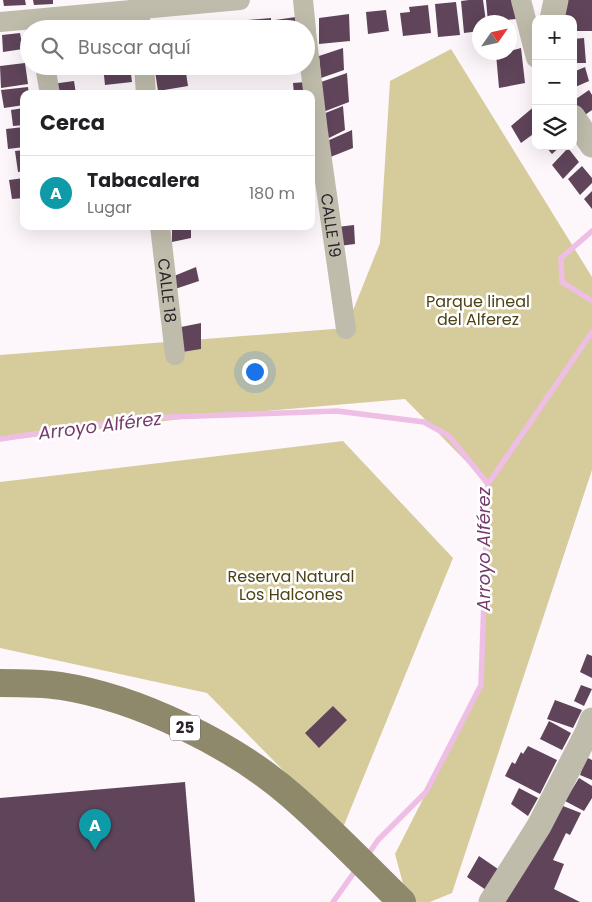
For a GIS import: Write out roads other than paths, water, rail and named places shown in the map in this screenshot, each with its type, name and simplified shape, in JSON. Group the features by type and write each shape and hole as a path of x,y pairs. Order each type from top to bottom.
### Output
{"main road":[{"name":"25","path":"0,683 60,686 91,692 153,713 222,746 292,795 402,902"}],"street":[{"path":"57,20 139,4 240,0"},
{"name":"CALLE 19","path":"302,0 305,20"},
{"path":"522,0 532,41"},
{"path":"553,15 556,0"},
{"path":"139,4 140,20"},
{"path":"0,22 20,23"},
{"path":"47,75 49,90"},
{"path":"145,75 146,90"},
{"name":"CALLE 19","path":"310,75 311,90"},
{"path":"577,123 592,145"},
{"name":"CALLE 19","path":"315,133 346,328"},
{"name":"CALLE 18","path":"160,230 175,354"},
{"path":"491,902 539,826 592,720"}],"waterway":[{"path":"592,231 561,258 562,282 592,301"},
{"path":"488,484 592,332"},
{"name":"Arroyo Alférez","path":"0,439 141,418 337,411 424,422 449,436 488,484 481,685 426,792 378,840 367,856"},
{"name":"Arroyo Alférez","path":"333,902 358,867"}],"place":[{"name":"Tabacalera","path":"95,850"}],"park label":[{"name":"Parque lineal del Alferez","path":"478,310"},
{"name":"Reserva Natural Los Halcones","path":"291,585"}]}
